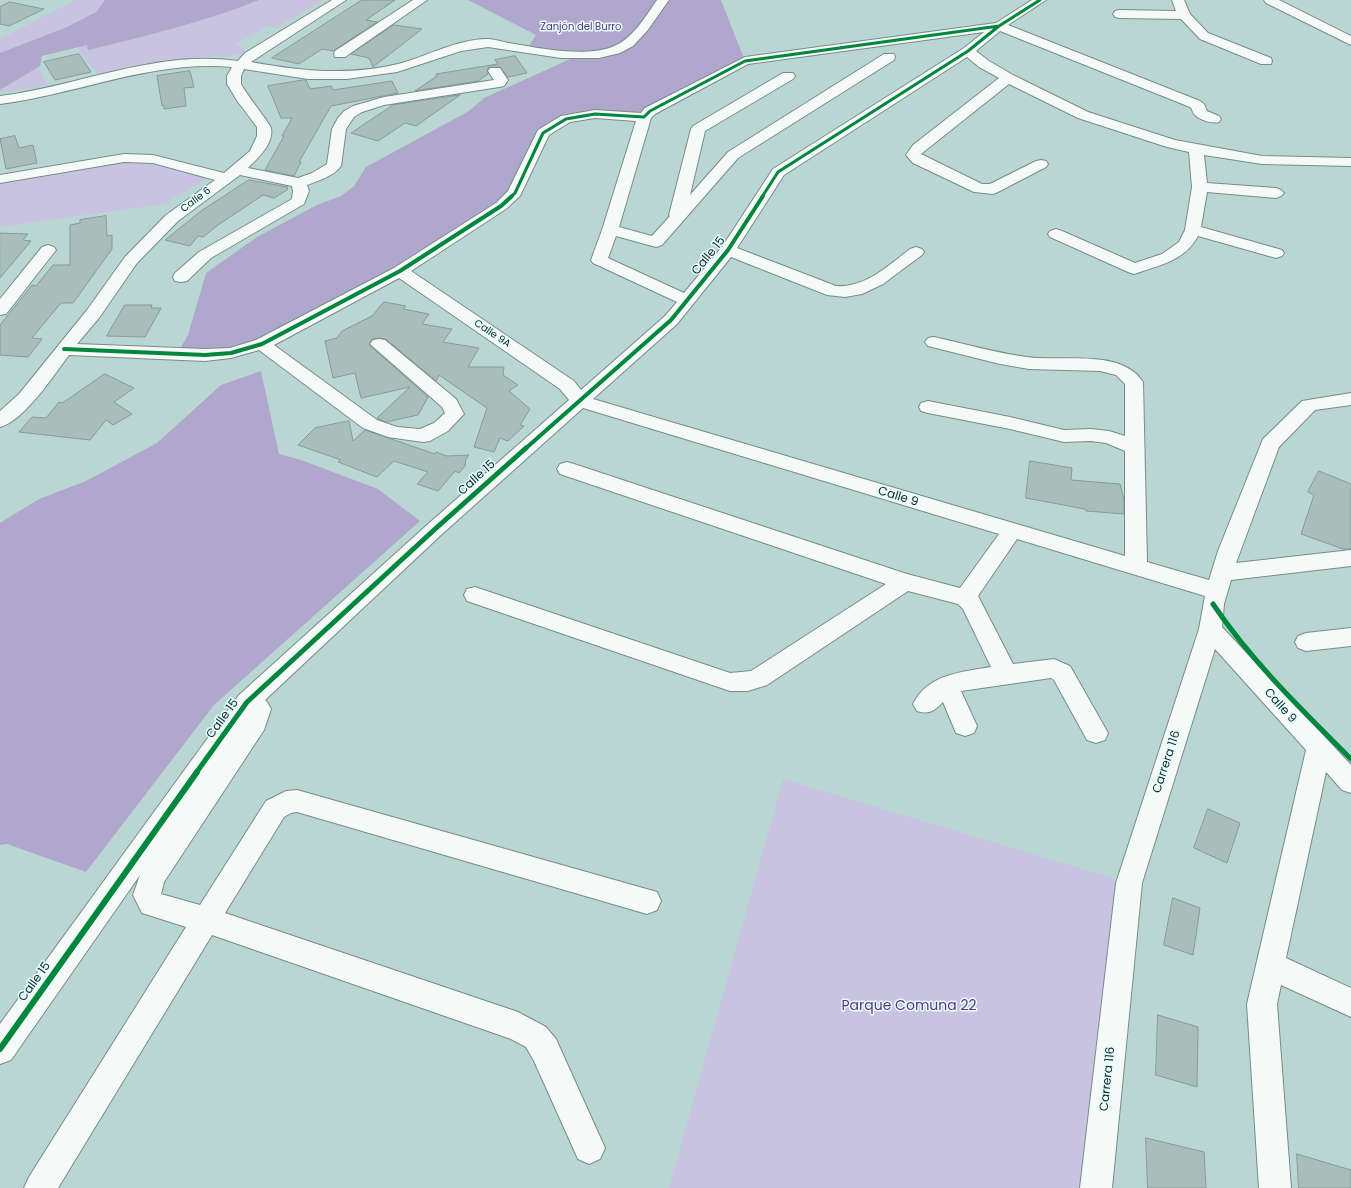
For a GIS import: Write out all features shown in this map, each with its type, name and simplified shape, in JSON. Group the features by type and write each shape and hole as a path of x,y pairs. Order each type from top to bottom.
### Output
{"street":[{"path":"241,64 250,56 340,0"},
{"path":"340,54 421,0"},
{"path":"0,100 64,89 150,67 194,62 241,64 294,73 344,75 402,66 453,50 488,43 563,55 594,54 616,49 628,43 650,19 663,0"},
{"name":"Calle 15","path":"0,1049 247,702 434,530 671,320 728,250 778,172 968,51 999,26 1040,0"},
{"path":"1178,0 1184,16 1204,36 1266,60"},
{"path":"1270,0 1351,40"},
{"path":"1119,14 1184,16"},
{"path":"1325,28 1344,23"},
{"path":"687,300 599,260 610,230 644,117 650,111 745,61 999,26 1195,104 1199,107 1202,115 1214,119"},
{"path":"968,51 984,64 1008,78 1083,115 1172,144 1262,160 1351,162"},
{"path":"610,230 656,242 677,216 732,155 889,57"},
{"name":"Calle 6","path":"0,421 26,398 93,314 131,260 172,218 231,174 256,153 264,136 264,127 245,102 234,84 234,76 241,64"},
{"path":"943,66 984,64"},
{"path":"0,179 124,158 159,160 231,174 298,183 317,176 334,166 336,135 342,121 354,110 384,101 499,83 501,80 495,71"},
{"path":"677,216 698,129 788,76"},
{"path":"1008,78 918,148 913,155 918,160 979,189 986,190 993,189 1041,164"},
{"path":"64,349 204,356 231,353 262,344 400,271 501,206 516,193 543,133 566,119 595,114 644,117"},
{"path":"1056,234 1134,269 1168,257 1185,244 1193,230 1200,187 1196,149"},
{"path":"181,277 205,256 299,202 301,191 298,183"},
{"path":"1200,187 1276,193"},
{"path":"1193,230 1276,253"},
{"path":"0,310 48,250"},
{"path":"728,250 833,291 842,293 852,292 885,276 916,252"},
{"name":"Calle 9A","path":"400,271 568,384 579,401"},
{"path":"934,342 1000,358 1029,363 1100,365 1122,371 1134,382 1136,567"},
{"path":"262,344 370,424 395,433 423,436 441,427 455,414 449,403 379,344"},
{"name":"Carrera 116","path":"1096,1188 1129,883 1210,630 1213,604 1229,551 1270,444 1308,404 1351,400"},
{"name":"Calle 9","path":"579,401 1136,567 1220,582"},
{"path":"928,407 1010,423 1064,436 1091,435 1109,437 1134,447"},
{"path":"567,469 905,582 966,598 972,604 1006,674"},
{"path":"966,598 1012,531"},
{"path":"1220,582 1351,558"},
{"path":"475,595 730,682 739,683 753,681 759,678 905,582"},
{"name":"Calle 9","path":"1210,630 1351,782"},
{"path":"1306,642 1351,637"},
{"path":"925,704 947,685 955,682 1050,668 1059,670 1062,673 1096,733"},
{"path":"947,685 965,726"},
{"path":"247,702 259,709 255,723 152,877 148,894 152,904 206,920 518,1027 536,1037 545,1050 589,1148"},
{"path":"1275,1188 1262,1004 1319,748"},
{"path":"40,1188 275,810 286,802 297,801 647,900"},
{"path":"1270,965 1351,1003"}],"green space":[{"path":"76,0 105,0 96,12 67,27 0,53 0,39"},
{"path":"105,0 259,0 196,22 153,34 88,50 87,45 42,56 40,66 0,90 0,53 67,27 96,12"},
{"path":"259,0 322,0 277,28 268,26 236,44 246,50 238,55 199,57 133,65 99,76 77,47 87,45 88,50 153,34 196,22"},
{"name":"Zanjón del Burro","path":"468,0 721,0 745,61 644,117 595,114 566,119 543,133 515,193 400,271 262,344 177,354 188,335 206,273 257,237 317,205 341,196 354,186 366,167 469,111 484,98 577,56 527,49 536,35"},
{"path":"38,67 48,86 0,92 0,90"},
{"path":"143,161 206,179 164,204 0,227 0,182 92,166"},
{"path":"261,371 279,454 301,460 378,489 420,521 214,705 86,872 7,844 0,845 0,523 39,499 86,481 157,443 221,385"},
{"name":"Parque Comuna 22","path":"783,779 1129,883 1096,1188 669,1188"}],"building":[{"path":"362,0 395,0 366,20 377,22 333,51 322,49 299,64 272,58"},
{"path":"10,2 44,9 9,26 0,24 0,7"},
{"path":"394,25 422,29 373,67 369,58 351,54"},
{"path":"79,54 91,72 55,80 44,62"},
{"path":"515,56 527,73 508,77 499,66 490,66 487,70 488,74 478,81 415,91 437,76 436,74 498,64 495,60"},
{"path":"190,71 194,87 184,88 186,106 164,109 164,105 162,106 157,76"},
{"path":"306,80 310,89 331,86 333,90 392,81 398,93 331,106 299,162 301,162 294,176 265,170 292,118 281,118 268,86"},
{"path":"460,95 416,126 405,123 378,141 351,133 393,105"},
{"path":"15,136 19,148 33,145 37,163 6,169 0,139"},
{"path":"249,180 288,187 287,190 274,198 263,195 218,225 203,237 198,236 190,246 165,240 201,211"},
{"path":"106,216 107,236 112,235 112,249 73,303 61,303 32,338 42,339 28,357 0,355 0,325 32,285 36,286 53,265 70,265 70,225 80,223 80,220"},
{"path":"0,233 28,234 23,240 31,241 0,278"},
{"path":"384,302 406,306 403,309 429,314 422,324 452,329 443,342 479,348 468,367 504,367 503,375 518,385 509,391 530,409 520,425 524,426 508,441 500,438 494,452 474,447 487,408 439,375 436,381 386,339 379,338 372,339 369,345 428,397 418,415 386,422 377,418 410,387 361,398 355,373 333,378 325,341 337,338 342,331 372,316"},
{"path":"125,305 152,305 151,308 161,308 145,337 107,336"},
{"path":"105,374 134,388 114,402 132,414 113,425 106,420 90,440 19,432 32,417 46,418 59,402 62,403"},
{"path":"349,421 353,441 365,430 435,454 436,452 447,456 469,455 466,459 465,466 459,473 455,471 438,491 417,484 428,472 394,461 377,477 338,462 341,460 298,445 315,428"},
{"path":"1030,461 1072,468 1071,480 1120,484 1124,499 1124,514 1086,511 1085,509 1026,498"},
{"path":"1319,471 1351,484 1351,549 1343,549 1301,534 1314,495 1308,492"},
{"path":"1208,809 1240,823 1227,863 1194,848"},
{"path":"1173,898 1200,908 1193,955 1164,945"},
{"path":"1158,1015 1198,1027 1197,1087 1156,1075"},
{"path":"1146,1138 1204,1152 1206,1188 1148,1188"},
{"path":"1297,1154 1351,1170 1351,1188 1299,1188"}],"cycle path":[{"path":"0,1049 247,702 434,530 671,320 728,250 778,172 968,51 999,26 1040,0"},
{"path":"64,349 205,355 231,353 262,344 400,271 501,206 515,193 543,133 566,119 595,114 644,117 650,111 745,61 999,26"},
{"path":"1213,604 1243,646 1260,666 1351,759"}]}
